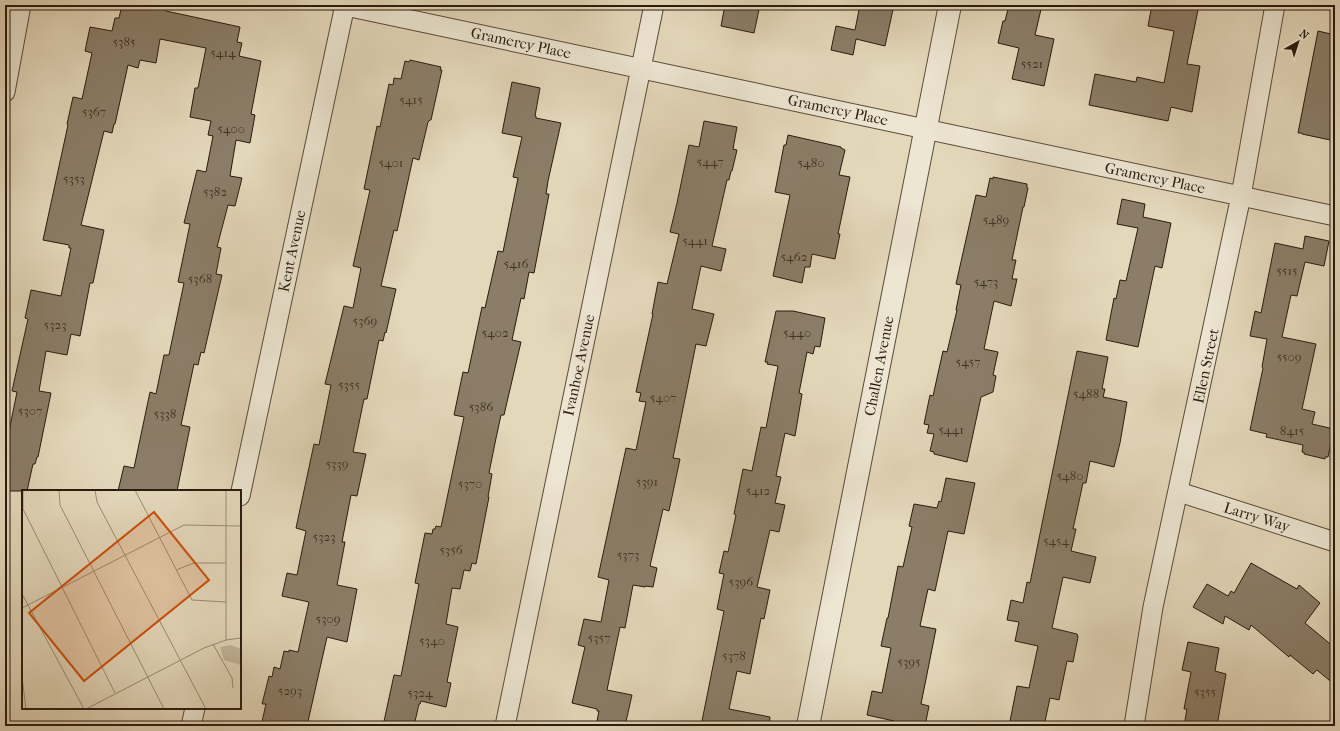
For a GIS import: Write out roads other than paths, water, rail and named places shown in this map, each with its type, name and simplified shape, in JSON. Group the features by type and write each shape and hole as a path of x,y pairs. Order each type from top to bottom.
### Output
{"street":[{"path":"5,92 21,5"},
{"name":"Gramercy Place","path":"343,5 1335,216"},
{"name":"Kent Avenue","path":"241,491 343,5"},
{"name":"Ivanhoe Avenue","path":"505,726 654,5"},
{"name":"Challen Avenue","path":"808,726 950,5"},
{"name":"Ellen Street","path":"1134,726 1153,607 1179,492 1241,196 1275,5"},
{"name":"Larry Way","path":"1179,492 1335,542"},
{"path":"191,726 195,709"}]}
